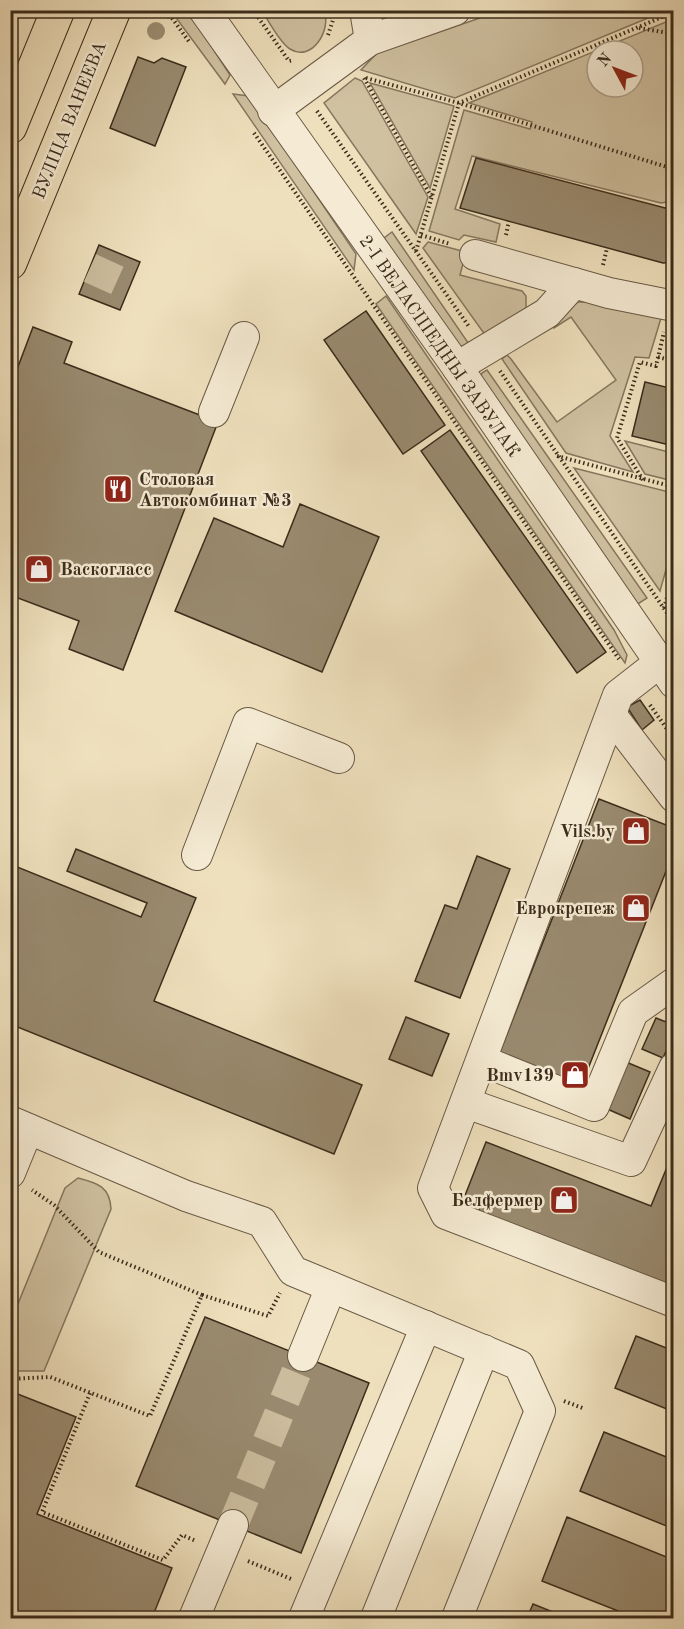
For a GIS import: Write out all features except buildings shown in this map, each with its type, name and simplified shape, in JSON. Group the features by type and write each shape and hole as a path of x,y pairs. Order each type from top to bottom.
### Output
{"main road":[{"path":"10,127 58,10"},
{"name":"ВУЛІЦА ВАНЕЕВА","path":"14,244 114,10"}],"street":[{"name":"2-І ВЕЛАСІПЕДНЫ ЗАВУЛАК","path":"204,10 261,119 457,367 666,673"},
{"path":"365,10 370,40"},
{"path":"261,119 370,40 455,10"},
{"path":"474,255 574,283 672,306"},
{"path":"457,367 547,313 574,283"},
{"path":"214,412 244,337"},
{"path":"666,673 630,684 618,695 612,717 483,1061 433,1188 446,1215 674,1302"},
{"path":"612,717 674,797"},
{"path":"197,855 248,723 339,758"},
{"path":"483,1061 594,1106 633,1011 674,983"},
{"path":"466,1103 631,1161 674,1068"},
{"path":"19,1180 19,1125 186,1197 262,1222 293,1271 519,1365 540,1411 457,1618"},
{"path":"303,1356 331,1287"},
{"path":"304,1618 426,1326"},
{"path":"376,1618 484,1350"},
{"path":"194,1618 227,1538"}],"path":[{"path":"151,10 172,18 192,45"},
{"path":"253,10 288,61"},
{"path":"329,10 333,20"},
{"path":"459,103 674,12"},
{"path":"639,27 674,34"},
{"path":"354,75 459,103 667,167 674,166"},
{"path":"363,77 432,198"},
{"path":"416,252 459,103"},
{"path":"261,119 674,739"},
{"path":"643,480 617,438 640,362 656,366 672,306"},
{"path":"658,357 674,361"},
{"path":"556,455 674,487"},
{"path":"664,609 674,574"},
{"path":"10,1379 51,1377 150,1416 202,1295 99,1252 54,1205 19,1180"},
{"path":"90,1393 42,1512 164,1560 182,1535 227,1538 316,1588"}],"shaded area":[{"path":"179,11 185,11 191,15 230,75 225,84 174,15"},
{"path":"262,11 324,11 326,18 323,35 313,48 306,51 298,52 290,49 282,42"},
{"path":"500,11 665,11 597,39 585,39 585,44 455,98 361,70 376,54"},
{"path":"673,19 673,201 661,203 472,156 455,209 500,224 496,242 464,235 459,240 429,231 464,110 530,129 532,122 469,103 585,55 585,99 645,99 645,39 624,39"},
{"path":"355,78 362,81 428,197 416,234 324,103"},
{"path":"370,83 454,106 430,188"},
{"path":"233,94 249,96 356,254 354,270"},
{"path":"392,232 471,347 457,351 384,238"},
{"path":"428,242 466,252 460,275 522,291 526,296 526,310 488,339 423,248"},
{"path":"386,296 614,630 627,655 625,663 376,304"},
{"path":"578,302 592,302 661,318 649,358 635,357 610,436 633,472 566,453 502,359 507,355 511,359 557,422 616,380 571,317 554,328 553,321"},
{"path":"487,370 647,598 630,609 478,385 482,373"},
{"path":"625,441 673,453 673,481 645,474"},
{"path":"574,468 673,493 673,545 660,591"},
{"path":"78,1178 102,1187 108,1196 111,1209 44,1371 11,1371 11,1321 65,1188"}],"tunnel":[{"path":"90,268 130,286"},
{"path":"233,1525 303,1356"}],"place":[{"name":"Столовая Автокомбинат №3","path":"118,489"},
{"name":"Васкогласс","path":"39,569"},
{"name":"Vils.by","path":"636,831"},
{"name":"Еврокрепеж","path":"636,908"},
{"name":"Bmv139","path":"575,1075"},
{"name":"Белфермер","path":"564,1200"}]}
